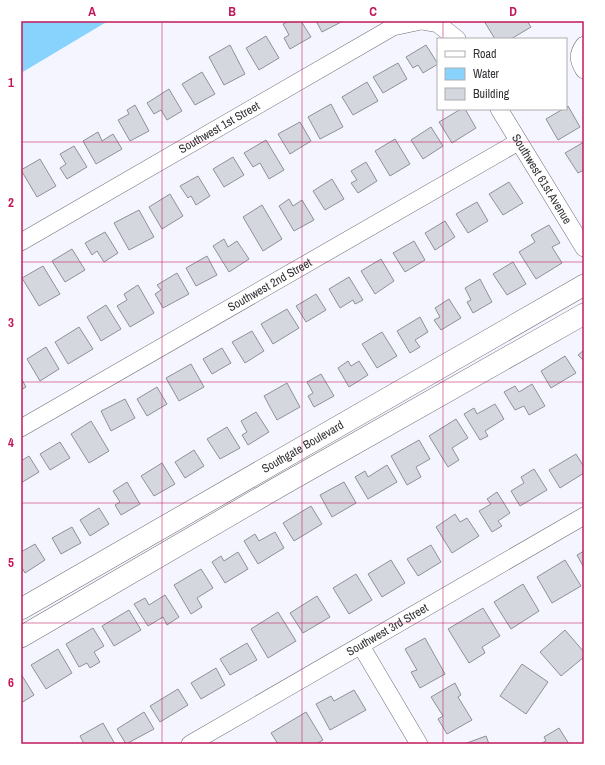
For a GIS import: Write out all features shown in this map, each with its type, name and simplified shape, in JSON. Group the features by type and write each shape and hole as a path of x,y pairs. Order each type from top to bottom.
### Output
{"main road":[{"name":"Southgate Boulevard","path":"21,609 584,285"},
{"name":"Southgate Boulevard","path":"21,637 282,485 584,314"},
{"path":"271,465 282,485"}],"street":[{"path":"421,21 438,24 456,38"},
{"name":"Southwest 1st Street","path":"21,242 393,27 421,21"},
{"path":"584,45 579,61 584,70"},
{"name":"Southwest 61st Avenue","path":"499,110 584,248"},
{"name":"Southwest 2nd Street","path":"21,428 518,142"},
{"name":"Southwest 3rd Street","path":"190,744 584,516"},
{"path":"361,646 419,744"}],"water":[{"path":"21,21 108,21 21,73"}],"building":[{"path":"289,21 301,21 311,37 290,49 284,38 289,35 283,24"},
{"path":"316,21 343,21 322,32"},
{"path":"484,21 527,21 531,27 513,38 494,38"},
{"path":"266,36 279,58 259,70 246,48"},
{"path":"230,45 245,74 224,85 209,57"},
{"path":"426,45 437,65 423,73 418,65 413,68 406,57"},
{"path":"398,63 407,79 383,93 373,77"},
{"path":"202,72 215,94 195,105 182,84"},
{"path":"367,82 378,101 353,115 342,97"},
{"path":"169,89 182,111 167,120 161,110 154,114 147,103"},
{"path":"331,104 343,127 320,139 308,117"},
{"path":"135,105 149,131 130,141 118,120 129,114 127,110"},
{"path":"568,106 580,127 558,140 546,119 561,110 567,110"},
{"path":"459,110 466,110 476,128 452,143 439,122"},
{"path":"300,122 311,141 290,154 278,134"},
{"path":"431,127 443,146 423,159 411,140"},
{"path":"98,132 102,141 113,134 122,149 96,164 83,141"},
{"path":"395,139 410,164 390,176 375,151"},
{"path":"266,140 284,170 269,179 260,163 253,167 244,153"},
{"path":"584,142 584,170 578,173 565,153"},
{"path":"74,146 87,167 67,179 60,168 66,164 60,154"},
{"path":"233,157 244,175 224,187 213,169"},
{"path":"40,159 56,186 37,197 21,170"},
{"path":"366,162 377,181 358,193 351,183 357,180 351,171"},
{"path":"198,176 210,196 196,205 191,196 188,198 180,186"},
{"path":"332,179 344,199 325,210 313,191"},
{"path":"509,182 523,203 503,215 489,194"},
{"path":"170,194 183,216 162,229 149,207"},
{"path":"289,199 293,206 302,200 314,220 294,231 279,206"},
{"path":"477,202 488,221 468,233 456,214"},
{"path":"262,205 282,239 263,251 243,217"},
{"path":"139,210 154,237 129,250 114,223"},
{"path":"445,221 455,237 435,250 425,233"},
{"path":"549,225 560,243 552,247 562,263 536,279 519,252 535,242 531,235"},
{"path":"105,232 118,253 104,262 97,251 92,255 85,243"},
{"path":"224,239 228,247 237,241 249,259 229,272 213,246"},
{"path":"414,241 425,260 405,272 393,253"},
{"path":"72,249 85,270 65,282 52,261"},
{"path":"207,256 217,275 196,286 186,268"},
{"path":"381,259 394,281 375,294 361,271"},
{"path":"513,262 526,284 507,295 493,274"},
{"path":"43,266 60,294 39,306 22,278"},
{"path":"177,273 189,294 163,308 155,294 161,290 157,285"},
{"path":"349,277 363,300 355,304 353,300 340,308 329,289"},
{"path":"480,279 492,302 473,313 467,302 471,300 465,288"},
{"path":"138,285 154,313 130,327 117,306 127,300 124,294"},
{"path":"316,294 326,310 306,322 296,306"},
{"path":"449,299 461,318 441,330 434,320 440,317 435,308"},
{"path":"106,305 121,329 101,341 87,317"},
{"path":"287,309 299,328 273,344 261,324"},
{"path":"420,317 428,332 415,340 420,347 410,353 397,331"},
{"path":"79,327 93,349 68,364 55,342"},
{"path":"252,331 264,351 245,363 232,342"},
{"path":"382,332 397,356 377,368 362,344"},
{"path":"46,347 59,369 40,381 27,359"},
{"path":"222,348 231,363 212,374 203,359"},
{"path":"584,350 584,361 578,355"},
{"path":"565,356 576,373 551,388 541,371"},
{"path":"348,361 351,366 359,361 368,375 349,387 338,368"},
{"path":"191,364 204,387 179,401 166,378"},
{"path":"321,374 334,396 314,407 308,396 313,393 307,382"},
{"path":"21,378 26,387 21,390"},
{"path":"287,383 300,407 277,420 264,396"},
{"path":"532,384 545,406 529,415 524,406 515,410 504,392 515,386 519,392"},
{"path":"157,387 167,404 147,416 137,399"},
{"path":"125,399 135,418 111,431 101,411"},
{"path":"495,404 504,419 485,431 488,436 480,440 464,414 474,408 477,414"},
{"path":"256,412 269,432 248,445 242,435 247,432 241,421"},
{"path":"456,419 468,438 452,448 459,460 448,467 429,436"},
{"path":"91,421 109,451 89,463 71,434"},
{"path":"227,427 240,448 220,459 207,439"},
{"path":"419,440 430,459 416,467 421,477 407,485 391,456"},
{"path":"60,442 70,458 50,470 40,454"},
{"path":"194,450 204,466 185,478 175,462"},
{"path":"576,454 584,467 584,473 560,488 549,470"},
{"path":"29,456 39,472 21,483 21,461"},
{"path":"162,463 175,484 154,496 141,476"},
{"path":"387,465 397,482 368,499 355,477 365,471 368,477"},
{"path":"534,469 547,490 520,506 511,491 524,483 521,477"},
{"path":"127,482 140,504 121,515 115,505 120,502 113,491"},
{"path":"344,482 356,503 332,517 320,495"},
{"path":"497,492 510,513 498,521 502,526 492,532 479,511 491,504 487,499"},
{"path":"311,506 322,524 294,541 283,523"},
{"path":"99,508 109,524 90,536 80,520"},
{"path":"455,514 460,522 467,518 479,536 452,553 436,527"},
{"path":"72,527 81,543 61,554 52,538"},
{"path":"275,532 284,548 258,564 244,541 255,534 259,541"},
{"path":"35,544 45,560 25,573 21,566 21,552"},
{"path":"431,545 441,562 418,576 407,559"},
{"path":"584,551 584,568 577,555"},
{"path":"238,552 248,569 225,583 212,562 221,556 224,561"},
{"path":"391,560 405,583 382,597 368,574"},
{"path":"565,560 581,586 552,603 537,577"},
{"path":"201,569 213,588 197,598 202,607 191,614 174,585"},
{"path":"356,574 372,600 349,614 333,588"},
{"path":"523,584 539,611 511,629 494,602"},
{"path":"165,595 179,617 167,625 163,617 148,626 134,604 145,598 149,605"},
{"path":"317,596 330,617 303,633 290,613"},
{"path":"483,608 500,636 482,647 485,653 469,663 448,629"},
{"path":"129,610 141,630 114,646 102,626"},
{"path":"278,612 296,641 268,658 251,629"},
{"path":"93,628 104,646 94,652 100,662 90,668 87,663 79,667 66,644"},
{"path":"565,630 584,652 584,657 561,676 540,652"},
{"path":"425,638 445,674 420,688 411,672 417,670 405,649"},
{"path":"247,643 257,660 230,675 220,659"},
{"path":"58,649 72,673 46,689 31,665"},
{"path":"522,664 548,682 526,714 500,696"},
{"path":"216,668 225,685 201,699 191,683"},
{"path":"21,674 34,695 21,703"},
{"path":"455,683 461,695 458,697 472,720 447,734 438,719 443,716 431,697"},
{"path":"178,689 188,705 160,722 150,706"},
{"path":"354,690 366,710 330,730 316,704 331,696 334,701"},
{"path":"144,712 154,729 126,744 117,729"},
{"path":"306,712 323,740 316,744 278,744 271,733"},
{"path":"103,723 115,744 84,744 80,736"},
{"path":"559,728 569,744 540,744 546,741 544,737"},
{"path":"486,736 489,744 464,744"}]}
